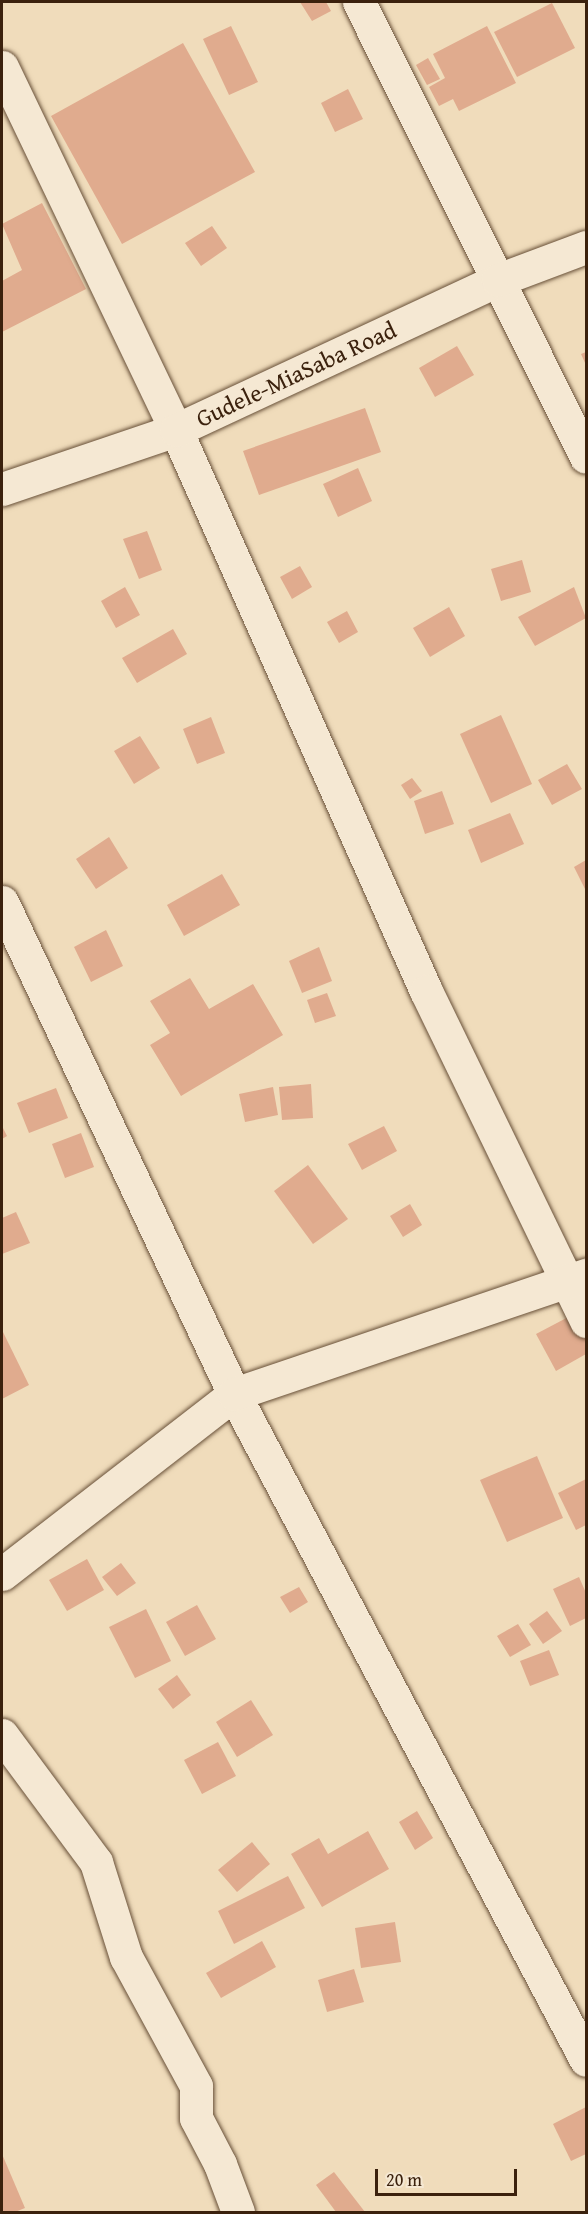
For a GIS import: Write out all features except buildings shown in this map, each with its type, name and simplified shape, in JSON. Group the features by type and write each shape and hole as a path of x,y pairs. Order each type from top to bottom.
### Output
{"street":[{"path":"359,2 586,457"},
{"path":"2,67 176,430 426,991 576,1279 586,1321"},
{"name":"Gudele-MiaSaba Road","path":"2,489 176,430 498,280 586,247"},
{"path":"2,902 234,1394 586,2060"},
{"path":"2,1574 234,1394 576,1279"},
{"path":"2,1735 96,1862 126,1957 196,2086 196,2118 219,2164 237,2212"}]}
